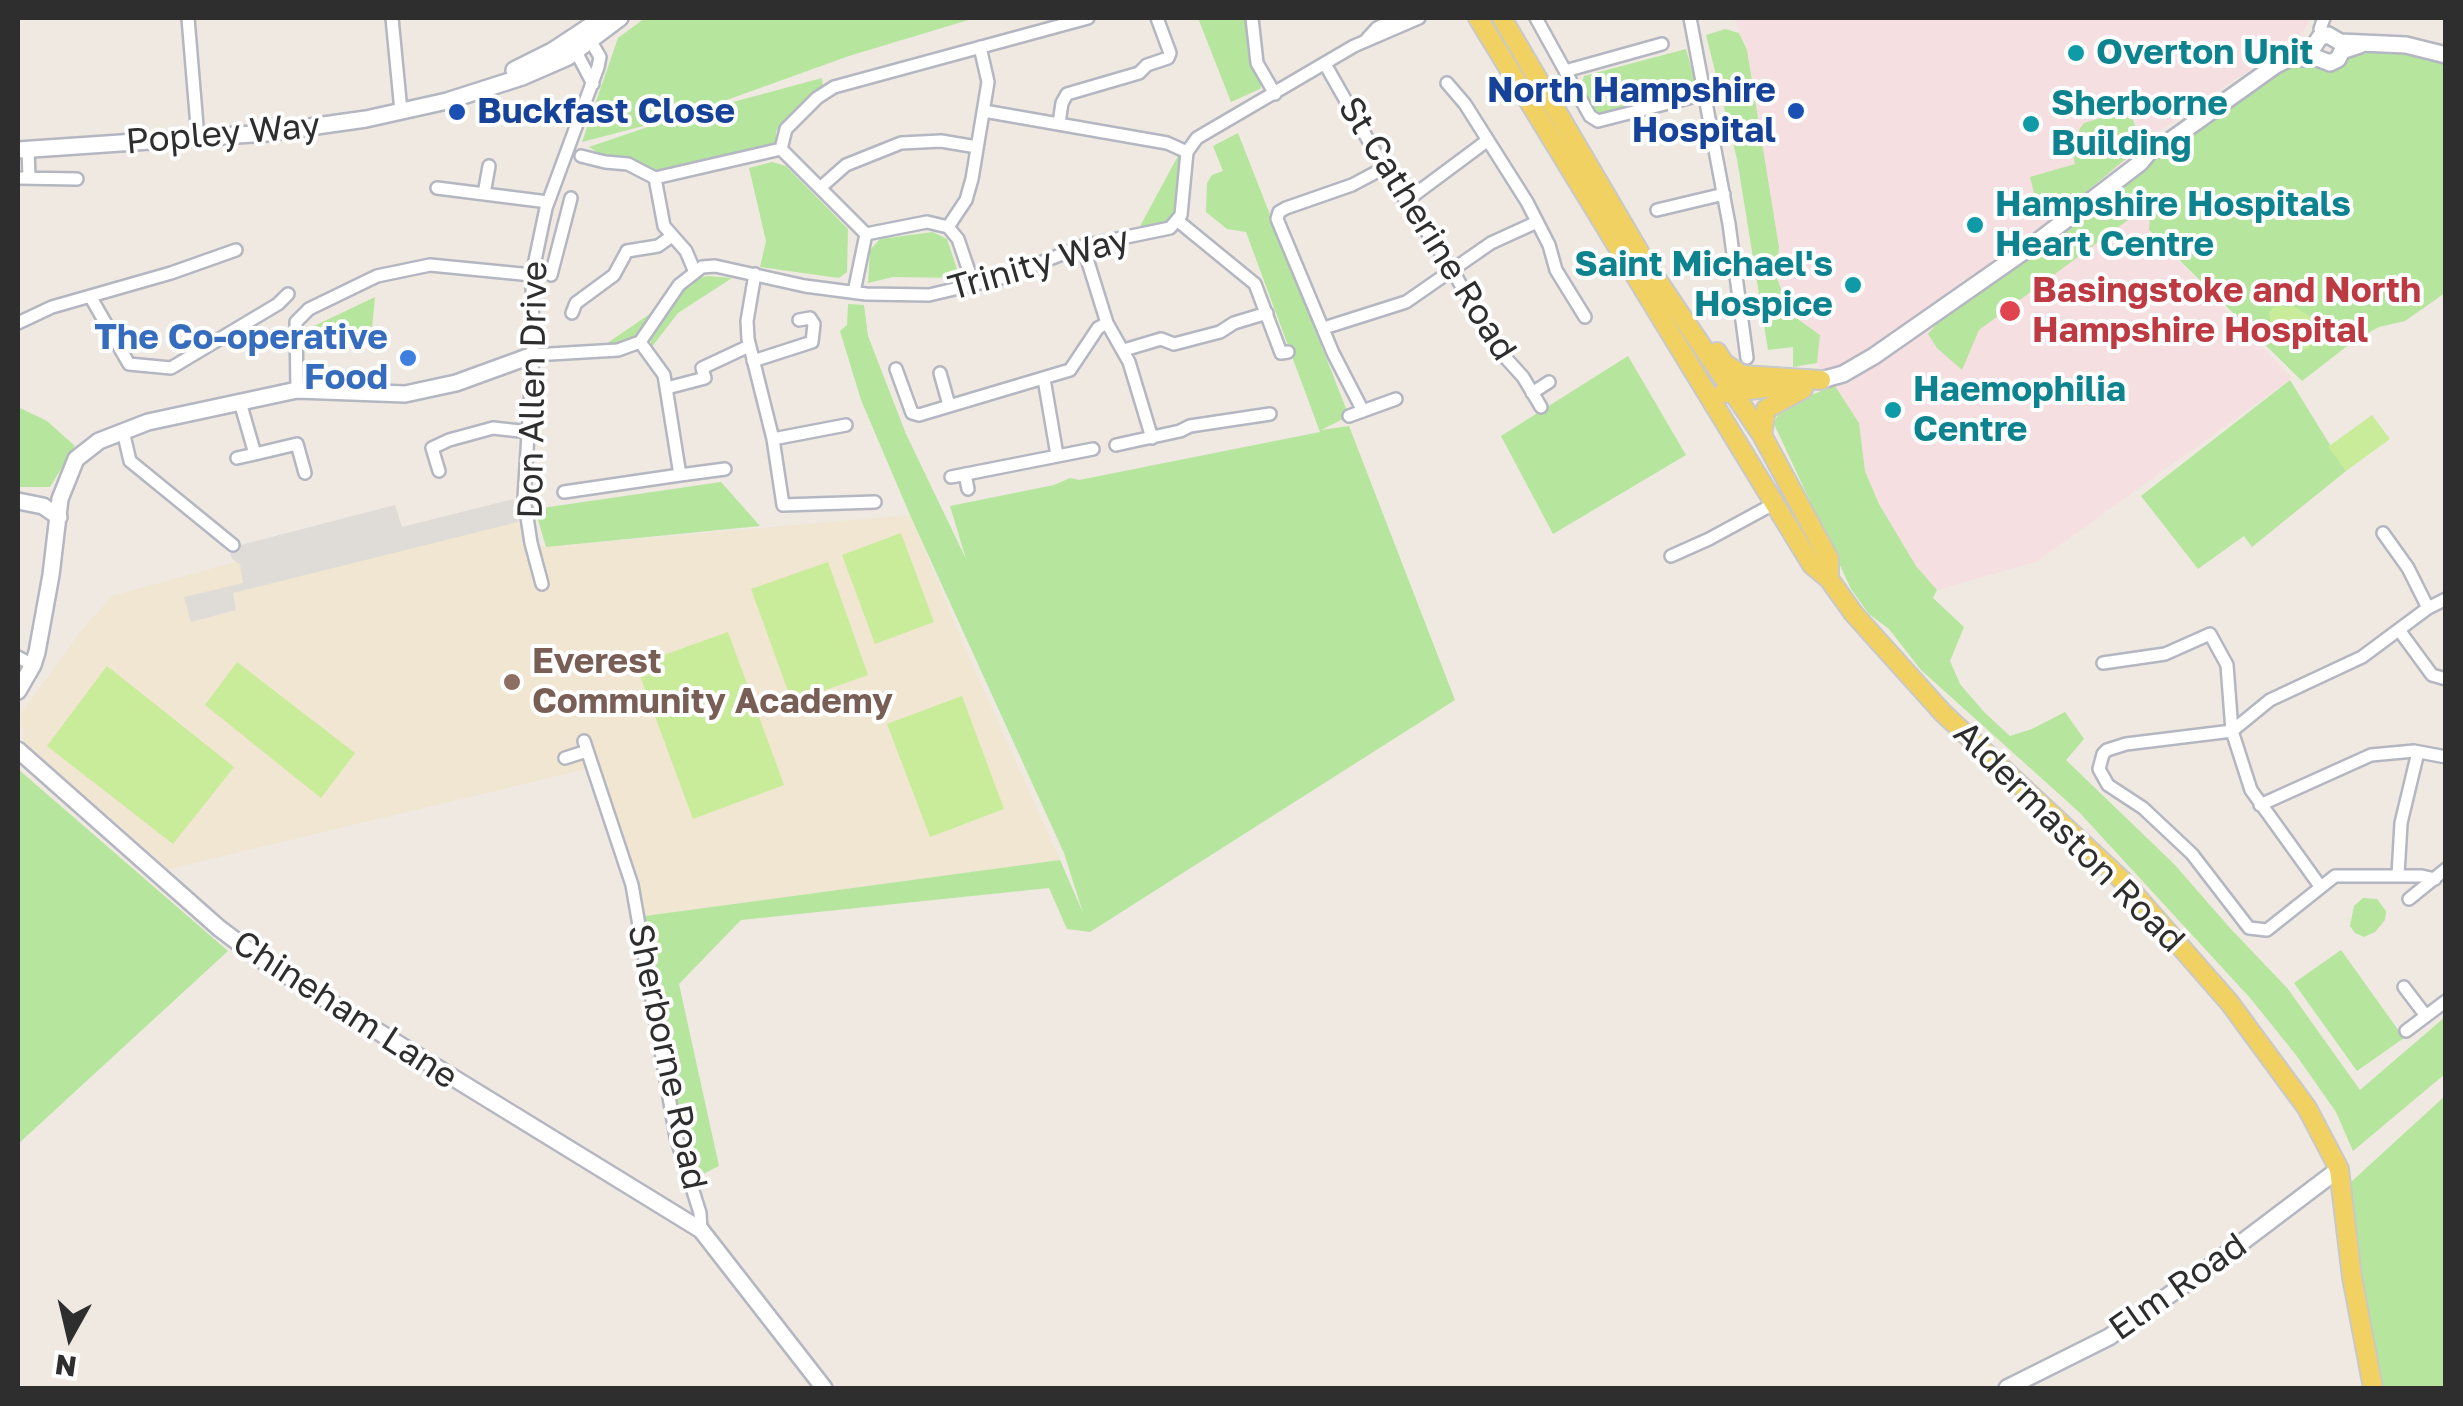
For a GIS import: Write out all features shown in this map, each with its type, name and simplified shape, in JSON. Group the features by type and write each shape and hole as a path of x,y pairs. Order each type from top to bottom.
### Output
{"main road":[{"name":"Aldermaston Road","path":"1478,18 1707,396 1752,463 1771,505 1812,564 1829,578 1854,614 1943,714 2124,881 2229,1002 2307,1108 2339,1168 2348,1248 2373,1388"},
{"name":"Aldermaston Road","path":"1502,18 1647,265 1741,374 1762,436 1829,559 1829,578"},
{"path":"1741,374 1728,401 1752,447 1752,463"},
{"path":"1707,396 1741,374 1822,380"},
{"path":"1762,436 1766,409 1822,380"},
{"path":"1771,505 1794,492"}],"street":[{"path":"188,18 198,138"},
{"path":"392,18 401,111"},
{"name":"Popley Way","path":"587,35 602,18"},
{"name":"Popley Way","path":"23,149 315,128 401,111 525,66 572,46 620,18"},
{"path":"781,149 786,129 834,87 862,76 1088,18"},
{"path":"1059,123 1067,94 1139,72 1168,58 1170,53 1157,18"},
{"path":"1252,18 1257,63 1274,94"},
{"path":"984,111 1167,143 1186,152 1203,134 1367,39 1395,18"},
{"path":"1367,39 1380,37 1419,18"},
{"path":"1536,18 1590,116 1598,121 1704,94"},
{"path":"1690,18 1740,300 1741,374"},
{"path":"2326,18 2320,29 2328,45"},
{"name":"Don Allen Drive","path":"542,584 524,498 533,355 532,274 536,241 548,202 600,57 587,35"},
{"path":"1822,380 1843,374 1874,356 2034,245 2140,164 2150,151 2283,61 2328,45 2382,42 2446,55"},
{"path":"1564,71 1662,44"},
{"path":"572,46 593,84"},
{"path":"948,228 966,200 984,111 988,82 980,47"},
{"name":"St Catherine Road","path":"1325,64 1384,168 1453,270 1495,346 1542,406"},
{"path":"1446,83 1488,140 1549,245 1556,270 1585,318"},
{"path":"1406,201 1488,140"},
{"path":"820,188 846,165 901,142 941,141 976,147"},
{"path":"23,149 23,178 77,179"},
{"path":"581,156 628,164 654,178 781,149"},
{"path":"781,149 866,234"},
{"name":"Trinity Way","path":"694,270 715,266 854,292 910,296 951,292 1083,246 1170,228 1178,221 1184,204 1186,152"},
{"path":"484,194 489,166"},
{"path":"1363,411 1333,353 1277,219 1279,212 1352,185 1384,168"},
{"path":"18,690 33,665 60,500 79,456 99,440 148,422 296,390 405,394 456,382 533,355 618,350 640,342 694,270 686,250 664,226 654,178"},
{"path":"437,188 459,196 484,194 548,202"},
{"path":"1656,210 1724,194"},
{"path":"551,275 570,198"},
{"path":"1178,221 1254,284 1268,313 1280,354 1288,352"},
{"path":"866,234 927,222 948,228 958,238 974,286"},
{"path":"1324,328 1406,302 1491,243 1536,222"},
{"path":"854,292 866,234"},
{"path":"572,313 576,304 614,275 627,252 658,246 672,236"},
{"path":"536,241 558,246"},
{"path":"1083,246 1107,324 1124,350 1152,438"},
{"path":"18,322 211,252 236,250"},
{"path":"296,390 296,322 309,309 377,276 407,268 430,266 532,274"},
{"path":"755,274 746,320 749,346 773,439 783,505 875,502"},
{"path":"90,296 129,364 170,368 278,304 288,294"},
{"path":"1725,304 1740,300"},
{"path":"278,304 296,322"},
{"path":"1124,350 1161,338 1174,344 1220,332 1234,322 1268,313"},
{"path":"753,360 812,342 814,324 810,318 798,320"},
{"path":"896,368 912,413 919,415 1070,370 1098,328 1107,324"},
{"path":"640,342 664,375 668,388 680,476"},
{"path":"668,388 705,378 702,368 749,346"},
{"path":"940,373 949,405"},
{"path":"1044,379 1057,454"},
{"name":"St Catherine Road","path":"1532,393 1549,382"},
{"path":"1350,416 1396,399"},
{"path":"240,402 255,454"},
{"path":"1116,445 1190,426 1265,420"},
{"path":"773,439 846,424"},
{"path":"439,471 432,448 449,440 493,428 529,432"},
{"path":"123,432 130,461 233,545"},
{"path":"237,458 311,440"},
{"path":"297,444 304,473"},
{"path":"951,477 1093,448"},
{"path":"564,492 725,469"},
{"path":"965,474 968,489"},
{"path":"43,506 60,500"},
{"path":"18,501 43,506 59,517"},
{"path":"1671,556 1771,505"},
{"path":"2383,533 2408,568 2428,608"},
{"path":"2435,878 2343,875 2320,886 2267,930 2250,928 2192,854 2143,808 2108,785 2101,777 2100,761 2107,750 2126,744 2232,731 2270,700 2362,657 2446,599"},
{"path":"2399,630 2432,675 2446,679"},
{"path":"2102,663 2166,654 2209,633 2228,665 2232,731 2245,775 2260,805 2320,886"},
{"path":"18,657 33,665"},
{"name":"Sherborne Road","path":"565,758 586,746 632,885 676,1137 700,1213 701,1230 824,1388"},
{"name":"Chineham Lane","path":"18,750 218,928 260,959 701,1230"},
{"path":"2260,805 2372,756 2418,752 2446,757"},
{"path":"2398,876 2401,823 2418,752"},
{"path":"2409,899 2446,869"},
{"path":"2404,987 2426,1016"},
{"path":"2406,1031 2446,1001"},
{"name":"Elm Road","path":"2007,1388 2109,1337 2208,1268 2339,1168"}],"shaded area":[{"name":"Basingstoke and North Hampshire Hospital","path":"1734,18 2311,18 2300,36 2156,133 2149,230 2292,378 2036,562 1937,590 1916,566 1879,503 1865,471 1859,423 1817,363 1820,335 1799,320 1786,303 1777,278 1779,247 1747,50"},
{"name":"Everest Community Academy","path":"513,499 525,543 546,547 910,515 1060,860 645,916 638,877 599,766 169,869 24,742 21,714 81,631 112,596 235,562 234,548 395,505 402,527"},
{"path":"513,499 518,522 233,593 236,610 191,622 184,597 243,583 240,564 232,559 229,548 395,505 402,527"}],"green space":[{"path":"645,18 975,18 849,56 685,115 822,78 823,87 776,131 776,145 657,172 612,155 606,158 589,147 674,118 582,142 618,38"},
{"path":"1198,18 1249,18 1263,79 1260,89 1231,102"},
{"path":"1725,29 1739,33 1747,50 1779,247 1777,278 1786,303 1799,320 1820,335 1817,363 1793,367 1793,347 1768,350 1737,159 1706,35"},
{"path":"1686,49 1696,85 1694,92 1603,117 1596,114 1581,87 1584,76"},
{"path":"2356,54 2418,55 2445,65 2445,293 2405,321 2379,327 2355,340 2302,381 2149,230 2151,203 1979,330 1962,370 1937,348 1928,334 1942,318 2250,88 2287,68 2337,65"},
{"path":"2118,113 2133,120 2139,148 2058,215 2035,197 2030,177 2075,164 2070,145 2080,143 2079,130 2084,123"},
{"path":"1238,133 1349,416 1321,430 1349,426 1455,700 1090,932 1067,929 1049,888 741,920 679,984 719,1166 695,1178 678,1128 645,916 1060,860 1083,913 1064,853 861,400 840,331 847,325 848,304 864,305 868,336 906,434 966,559 950,506 1054,485 1070,478 1079,480 1320,432 1246,232 1227,229 1206,212 1207,183 1212,175 1223,171 1213,146"},
{"path":"1179,154 1183,159 1181,205 1167,225 1138,230"},
{"path":"772,162 786,166 848,229 847,272 839,278 760,267 766,241 749,168"},
{"path":"933,232 947,239 960,278 893,277 868,283 870,250 880,239"},
{"path":"707,276 732,278 678,313 651,348 651,340 679,294"},
{"path":"375,297 371,339 309,335 312,327"},
{"path":"2277,304 2289,308 2291,305 2313,318 2321,313 2331,324 2322,330 2329,334 2324,339 2319,333 2308,349 2292,349 2280,333 2272,330 2269,312"},
{"path":"657,309 640,336 628,343 600,348"},
{"path":"1628,356 1686,455 1553,534 1501,436"},
{"path":"2290,380 2346,471 2252,547 2244,536 2198,569 2141,496"},
{"path":"1835,386 1859,423 1865,471 1879,504 1916,566 1937,590 1933,598 1964,627 1950,661 1960,684 1984,712 2010,736 2065,712 2084,739 2066,760 2174,864 2288,989 2360,1090 2445,1017 2445,1074 2353,1151 2336,1112 2251,999 2079,812 1921,670 1851,589 1774,424 1781,406"},
{"path":"18,407 47,421 75,446 50,487 18,487"},
{"path":"2372,415 2390,439 2346,471 2328,447"},
{"path":"721,482 760,526 546,547 535,509"},
{"path":"901,533 934,622 875,644 842,555"},
{"path":"828,562 868,675 792,702 751,589"},
{"path":"728,632 784,785 693,819 636,665"},
{"path":"237,662 355,753 321,798 205,705"},
{"path":"107,666 234,767 173,844 47,746"},
{"path":"962,696 1004,809 930,837 887,724"},
{"path":"18,769 228,951 18,1144"},
{"path":"2363,898 2377,899 2386,911 2385,920 2375,932 2364,937 2350,926 2354,906"},
{"path":"2341,950 2404,1038 2357,1071 2294,983"},
{"path":"2445,1096 2445,1388 2381,1388 2364,1294 2351,1182"}],"place":[{"name":"Overton Unit","path":"2076,53"},
{"name":"North Hampshire Hospital","path":"1796,111"},
{"name":"Buckfast Close","path":"457,112"},
{"name":"Sherborne Building","path":"2031,124"},
{"name":"Hampshire Hospitals Heart Centre","path":"1975,225"},
{"name":"Saint Michael's Hospice","path":"1853,285"},
{"name":"Basingstoke and North Hampshire Hospital","path":"2010,311"},
{"name":"The Co-operative Food","path":"408,358"},
{"name":"Haemophilia Centre","path":"1893,410"},
{"name":"Everest Community Academy","path":"512,682"}]}
